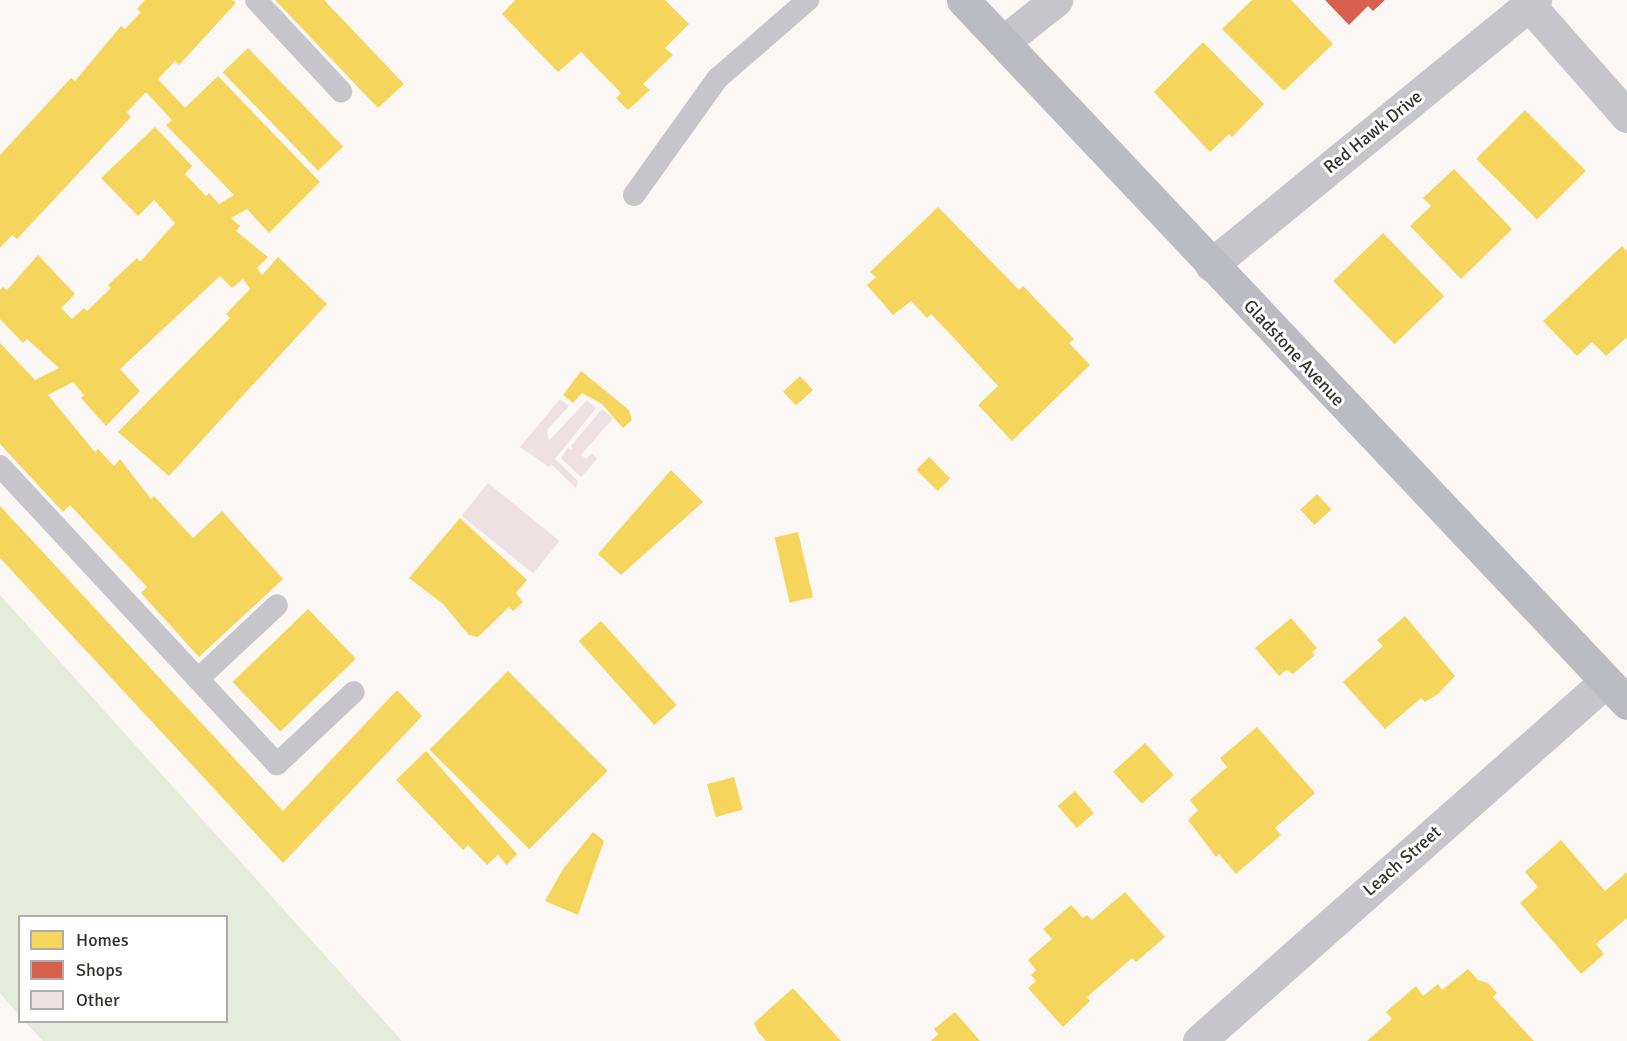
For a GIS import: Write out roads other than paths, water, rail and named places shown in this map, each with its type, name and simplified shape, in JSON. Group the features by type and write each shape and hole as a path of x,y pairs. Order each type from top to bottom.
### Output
{"street":[{"name":"Gladstone Avenue","path":"963,0 1616,692"},
{"path":"1003,42 1056,0"},
{"path":"1532,2 1627,117"},
{"name":"Red Hawk Drive","path":"1211,265 1532,2"},
{"name":"Leach Street","path":"1199,1041 1616,692"}],"lane":[{"path":"256,0 341,91"},
{"path":"634,195 717,79 808,0"},
{"path":"0,466 278,764 354,692"},
{"path":"198,679 277,605"}]}
